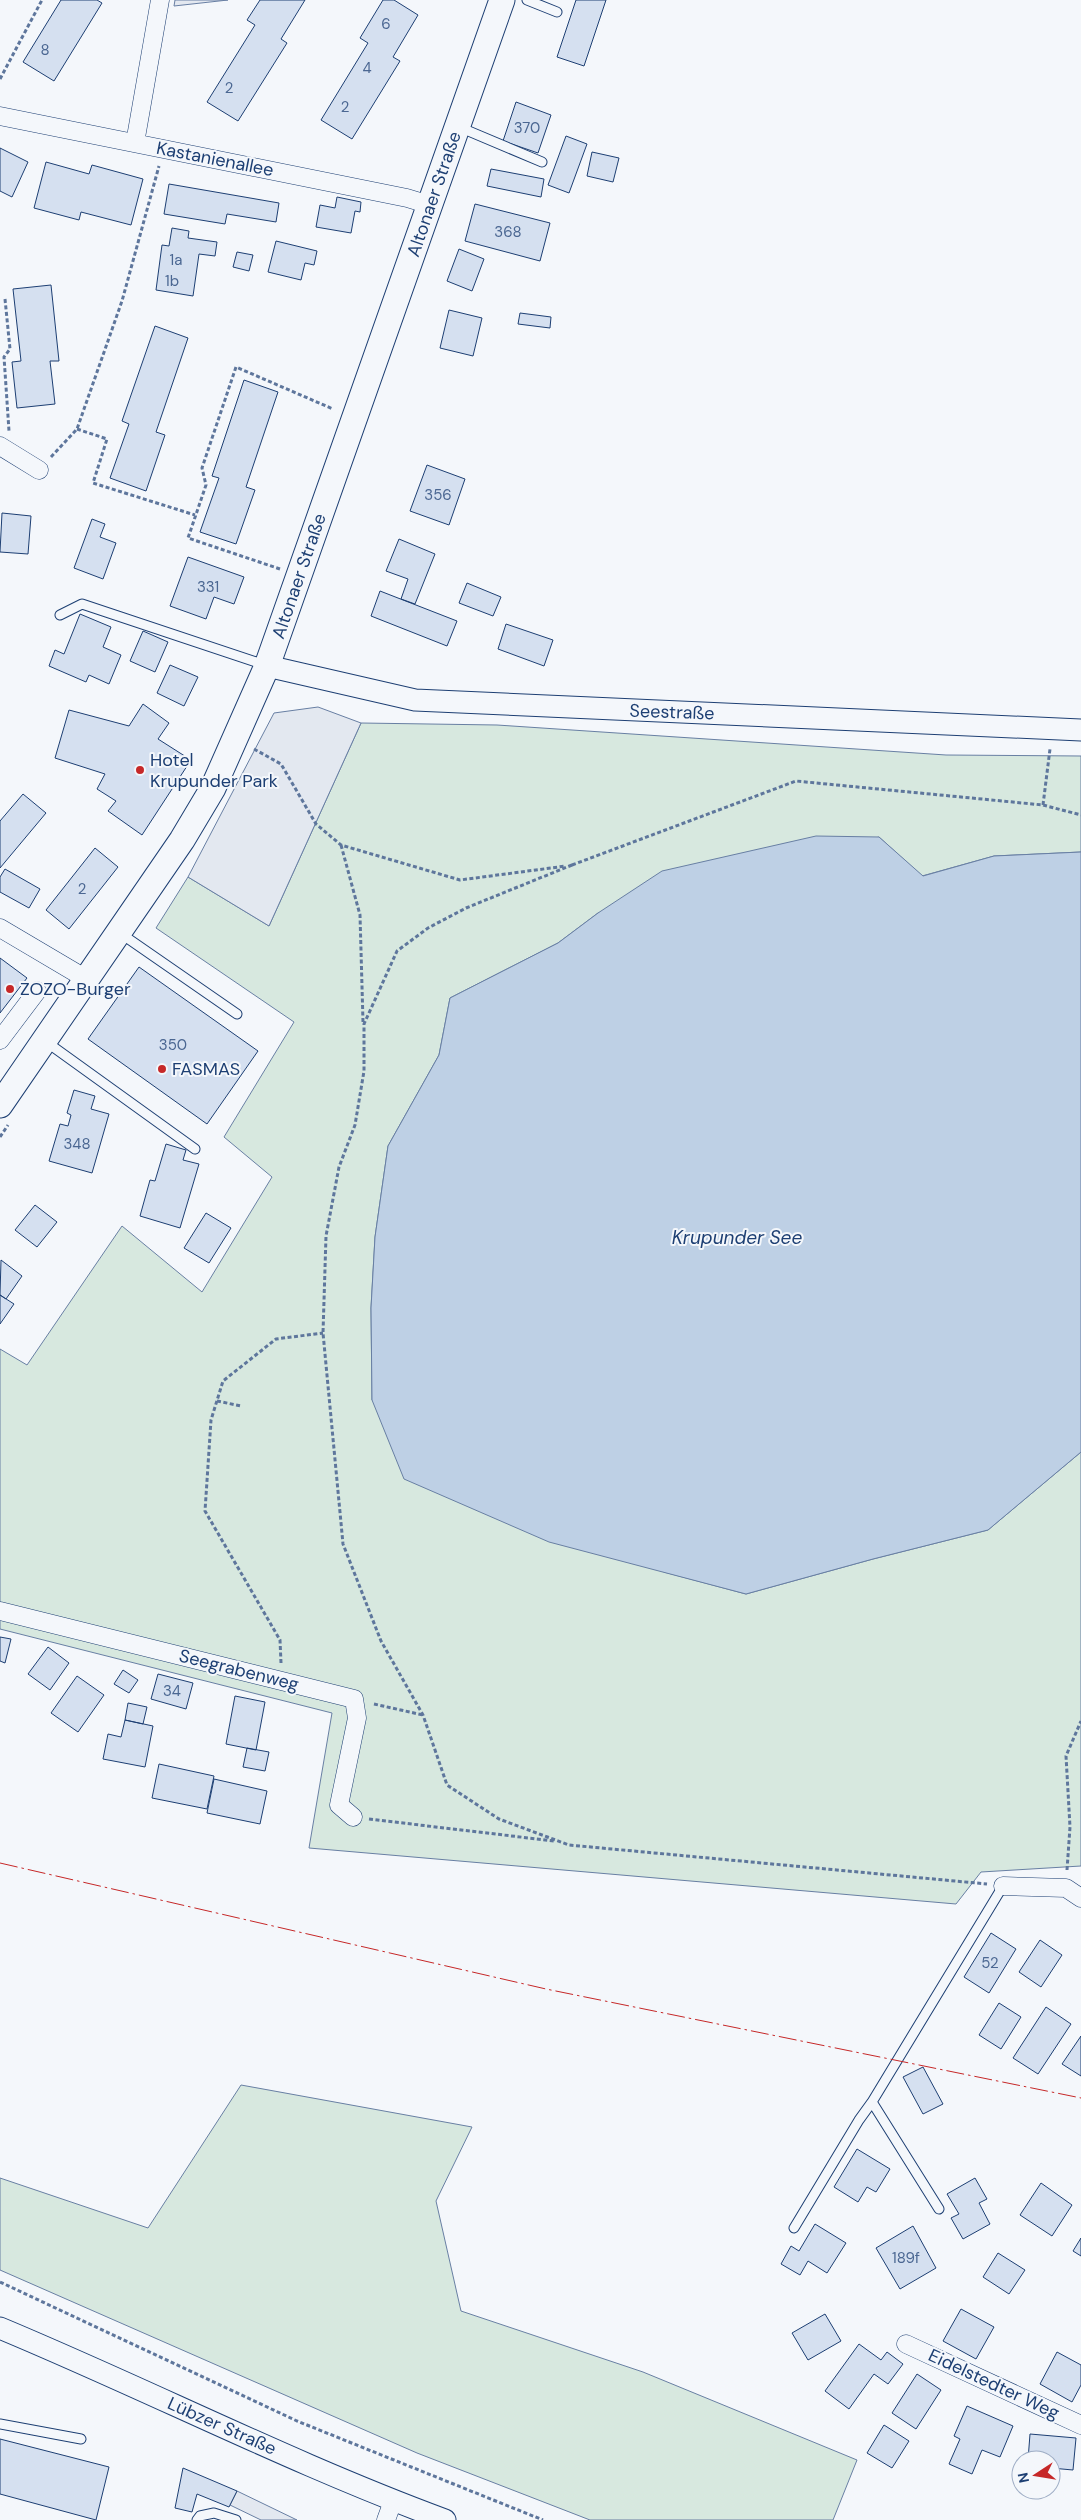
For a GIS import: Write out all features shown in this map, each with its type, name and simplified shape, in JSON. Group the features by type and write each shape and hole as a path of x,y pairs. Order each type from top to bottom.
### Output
{"main road":[{"name":"Altonaer Straße","path":"0,1105 120,933 182,840 213,788 267,666 502,0"}],"street":[{"path":"135,143 160,0"},
{"name":"Kastanienallee","path":"0,116 407,198 430,205"},
{"path":"6,448 39,470"},
{"name":"Seestraße","path":"267,666 415,700 1081,730"},
{"path":"0,928 88,980"},
{"path":"0,1040 37,991"},
{"name":"Seegrabenweg","path":"0,1611 354,1699"},
{"path":"353,1817 339,1805 357,1718 354,1699"},
{"path":"1003,1886 1066,1888 1081,1898"},
{"name":"Lübzer Straße","path":"0,2328 95,2367 390,2510 445,2520"},
{"name":"Eidelstedter Weg","path":"906,2344 1081,2424"}],"lane":[{"path":"527,0 557,12"},
{"path":"458,127 542,162"},
{"path":"60,615 82,604 267,666"},
{"path":"120,933 237,1014"},
{"path":"45,1041 195,1149"},
{"path":"794,2228 1003,1886"},
{"path":"872,2102 939,2209"},
{"path":"0,2424 81,2439"},
{"path":"197,2520 200,2516 214,2514 236,2520"}],"path":[{"path":"0,78 42,0"},
{"path":"39,470 77,429 122,301 163,148"},
{"path":"5,299 10,349 4,357 6,448"},
{"path":"299,576 188,538 206,485 202,468 236,367 333,409"},
{"path":"77,429 107,440 93,483 196,515"},
{"path":"251,748 281,764 316,824 341,845 460,880 572,865"},
{"path":"1043,805 1050,749"},
{"path":"364,1024 397,951 428,928 466,908 572,865 796,781 1043,805 1081,815"},
{"path":"341,845 360,915 364,1024 364,1071 355,1125 339,1167 326,1236 323,1334 342,1544 381,1641 424,1715 447,1785 500,1820 569,1845 1003,1886"},
{"path":"282,1680 280,1640 205,1511 211,1420 223,1381 276,1339 323,1334"},
{"path":"217,1401 241,1406"},
{"path":"354,1699 424,1715"},
{"path":"1066,1888 1070,1826 1066,1756 1081,1720"},
{"path":"353,1817 560,1842"},
{"path":"0,2282 297,2421 543,2520"}],"shaded area":[{"path":"175,0 228,0 174,6"},
{"path":"318,707 361,723 269,926 188,877 274,713"},
{"path":"361,723 497,725 946,755 1081,756 1081,852 994,856 922,876 879,837 598,913 558,943 450,998 439,1055 388,1146 375,1237 371,1308 372,1400 664,1572 746,1594 988,1530 1081,1452 1081,1866 981,1872 956,1904 309,1848 332,1713 0,1629 0,1349 27,1365 122,1226 202,1292 272,1177 224,1137 294,1022 156,928 188,877 269,926"},
{"path":"241,2085 472,2127 436,2201 461,2311 643,2372 857,2460 833,2520 590,2520 417,2453 0,2270 0,2178 148,2228"},
{"path":"237,2491 297,2520 261,2520 230,2505"}],"water":[{"name":"Krupunder See","path":"816,836 879,837 923,876 994,856 1081,852 1081,1452 988,1530 746,1594 549,1542 404,1479 372,1400 371,1308 375,1237 388,1146 439,1055 450,998 558,943 598,913 662,871"}],"building":[{"path":"61,0 97,0 102,3 54,81 23,62"},
{"path":"260,0 305,0 281,39 287,43 238,121 207,102 255,25 247,20"},
{"path":"383,0 394,0 418,15 393,57 400,61 352,139 321,120 368,43 360,38"},
{"path":"576,0 606,0 584,66 557,57"},
{"path":"516,102 551,115 538,153 503,141"},
{"path":"566,136 587,144 569,193 548,185"},
{"path":"0,148 28,162 12,197 0,191"},
{"path":"592,152 619,158 613,182 587,176"},
{"path":"46,162 89,174 92,165 143,179 131,225 81,212 79,220 34,208"},
{"path":"491,169 544,179 541,197 487,186"},
{"path":"169,184 279,203 276,222 227,214 225,224 164,214"},
{"path":"337,197 361,202 360,212 355,211 351,233 316,227 320,205 335,208"},
{"path":"475,204 550,223 540,261 465,241"},
{"path":"172,228 189,231 188,238 217,242 215,256 199,254 193,296 156,290 162,245 169,246"},
{"path":"276,241 317,251 314,265 305,263 301,280 268,272"},
{"path":"459,249 484,259 472,291 447,281"},
{"path":"237,252 253,255 249,271 233,267"},
{"path":"51,285 59,361 50,361 55,404 17,408 12,362 21,361 13,289"},
{"path":"449,310 482,318 473,356 440,348"},
{"path":"520,313 551,317 550,328 518,324"},
{"path":"155,326 188,338 156,432 165,435 146,491 110,478 129,424 122,421"},
{"path":"244,380 278,392 246,487 255,490 236,544 200,532 219,478 212,476"},
{"path":"427,465 465,479 449,525 410,511"},
{"path":"2,513 31,516 28,554 0,552"},
{"path":"92,519 105,524 100,537 116,543 103,579 74,568"},
{"path":"399,539 435,554 415,604 401,599 408,579 386,571"},
{"path":"188,557 244,577 234,604 214,597 206,619 170,606"},
{"path":"467,583 501,597 493,616 459,603"},
{"path":"380,591 457,621 447,646 371,616"},
{"path":"80,614 111,627 103,647 121,655 109,684 89,675 86,682 49,666 55,650 64,654"},
{"path":"506,624 553,640 544,666 498,649"},
{"path":"143,631 168,642 155,672 130,661"},
{"path":"170,665 198,677 184,706 157,693"},
{"path":"143,704 169,723 158,739 191,760 142,835 108,811 116,801 97,789 105,774 55,758 69,710 129,726"},
{"path":"23,794 46,813 0,868 0,821"},
{"path":"95,848 118,867 69,929 46,910"},
{"path":"5,869 40,889 29,908 0,892 0,877"},
{"path":"0,958 27,978 0,1013"},
{"path":"139,967 258,1051 207,1124 88,1039"},
{"path":"74,1090 95,1096 91,1109 109,1114 92,1173 49,1161 60,1124 68,1126 71,1115 67,1113"},
{"path":"166,1144 186,1150 183,1160 199,1164 180,1228 140,1216 150,1180 155,1181"},
{"path":"35,1205 57,1222 37,1247 15,1230"},
{"path":"206,1213 231,1228 209,1263 184,1248"},
{"path":"1,1260 22,1276 6,1299 0,1295"},
{"path":"0,1295 14,1304 0,1324"},
{"path":"0,1637 11,1639 5,1663 0,1661"},
{"path":"48,1647 69,1663 50,1690 28,1674"},
{"path":"123,1670 138,1680 129,1693 114,1684"},
{"path":"158,1674 193,1683 186,1709 151,1699"},
{"path":"77,1676 104,1695 78,1732 51,1713"},
{"path":"235,1696 265,1702 256,1750 226,1744"},
{"path":"128,1703 147,1707 143,1724 125,1720"},
{"path":"125,1720 153,1726 145,1767 103,1759 108,1734 121,1737"},
{"path":"247,1748 269,1752 265,1771 243,1767"},
{"path":"159,1764 214,1776 207,1809 152,1798"},
{"path":"214,1779 267,1791 260,1824 207,1813"},
{"path":"991,1933 1016,1949 989,1993 964,1977"},
{"path":"1040,1940 1062,1955 1041,1987 1019,1972"},
{"path":"999,2003 1021,2017 1001,2049 979,2035"},
{"path":"1046,2007 1071,2024 1038,2074 1013,2058"},
{"path":"1081,2036 1081,2076 1062,2064"},
{"path":"923,2067 943,2104 923,2114 903,2077"},
{"path":"857,2149 890,2169 876,2192 867,2187 858,2202 834,2187"},
{"path":"975,2178 987,2199 979,2203 990,2224 963,2239 951,2218 959,2214 947,2194"},
{"path":"1041,2183 1072,2205 1052,2236 1020,2215"},
{"path":"815,2224 846,2243 827,2273 808,2261 800,2275 781,2264 791,2246 799,2251"},
{"path":"913,2226 936,2268 900,2289 876,2248"},
{"path":"1081,2238 1081,2256 1073,2251"},
{"path":"998,2253 1025,2270 1009,2294 983,2277"},
{"path":"961,2309 994,2327 976,2359 943,2341"},
{"path":"825,2314 841,2341 808,2360 792,2333"},
{"path":"859,2344 881,2360 887,2352 903,2364 888,2384 874,2374 849,2409 825,2391"},
{"path":"1057,2352 1081,2365 1081,2385 1072,2402 1040,2384"},
{"path":"917,2374 941,2390 916,2429 892,2413"},
{"path":"967,2406 1013,2426 1000,2457 982,2450 972,2474 949,2464 960,2439 954,2436"},
{"path":"884,2425 909,2441 892,2468 867,2453"},
{"path":"1030,2434 1076,2438 1073,2470 1061,2469 1061,2450 1029,2450"},
{"path":"0,2439 109,2467 96,2520 0,2494"},
{"path":"183,2468 237,2491 229,2507 197,2494 192,2512 175,2508"}],"power":[{"path":"0,1863 546,1989 1081,2098"}],"place":[{"name":"Hotel Krupunder Park","path":"140,770"},
{"name":"ZOZO-Burger","path":"10,989"},
{"name":"FASMAS","path":"162,1069"}]}
